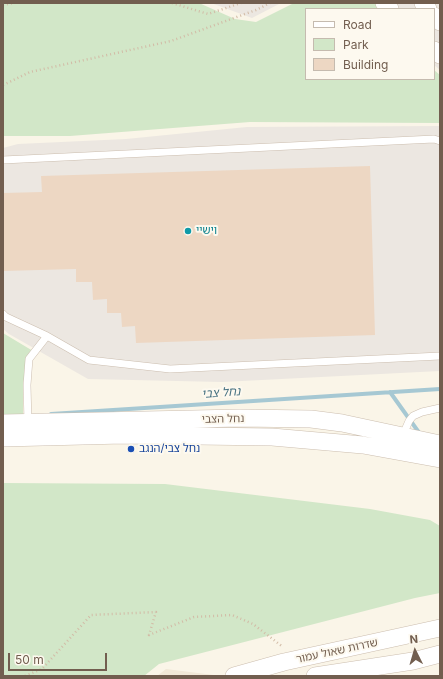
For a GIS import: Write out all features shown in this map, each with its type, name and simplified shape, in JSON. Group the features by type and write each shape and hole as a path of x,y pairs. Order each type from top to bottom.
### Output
{"street":[{"name":"נחל הצבי","path":"3,423 28,430 123,435 272,437 322,441 440,444"},
{"name":"נחל הצבי","path":"3,438 28,430"},
{"name":"נחל הצבי","path":"401,443 440,460"},
{"name":"שדרות שאול עמור","path":"234,676 299,659 440,628"},
{"name":"שדרות שאול עמור","path":"315,676 413,661 440,654"}],"lane":[{"path":"3,160 434,139 440,141"},
{"path":"3,314 6,317 47,336 89,360 170,369 440,356"},
{"path":"28,430 27,385 29,359 47,336"},
{"path":"401,443 409,421 413,416 422,412 440,408"}],"path":[{"path":"3,5 13,3"},
{"path":"172,3 208,14 241,3"},
{"path":"3,85 30,72 171,41 256,10 270,3"},
{"path":"25,676 42,669 91,615 156,612 149,635 194,617 232,615 253,624 299,659"}],"shaded area":[{"path":"211,3 281,3 252,18"},
{"path":"366,3 440,3 440,70 435,66 435,8 371,8"},
{"path":"440,126 440,371 222,382 88,379 9,334 3,329 3,148 18,144 126,139 247,127"},
{"path":"166,669 222,676 157,676"}],"green space":[{"path":"3,3 199,3 235,19 256,22 294,3 382,3 379,8 305,8 305,80 435,80 435,71 440,75 440,123 250,122 70,136 3,136"},
{"path":"3,333 33,351 23,383 23,418 3,419"},
{"path":"3,483 165,484 370,509 430,520 440,526 440,593 415,598 159,664 144,676 3,676"}],"building":[{"name":"וישיי","path":"370,166 375,335 136,343 135,326 122,327 121,313 107,313 107,299 93,300 92,282 76,282 76,269 3,271 3,193 42,192 41,176"}],"waterway":[{"name":"נחל צבי","path":"51,414 440,389"},
{"path":"390,392 420,434"}],"place":[{"name":"וישיי","path":"188,231"},
{"name":"נחל צבי/הנגב","path":"131,449"}]}
